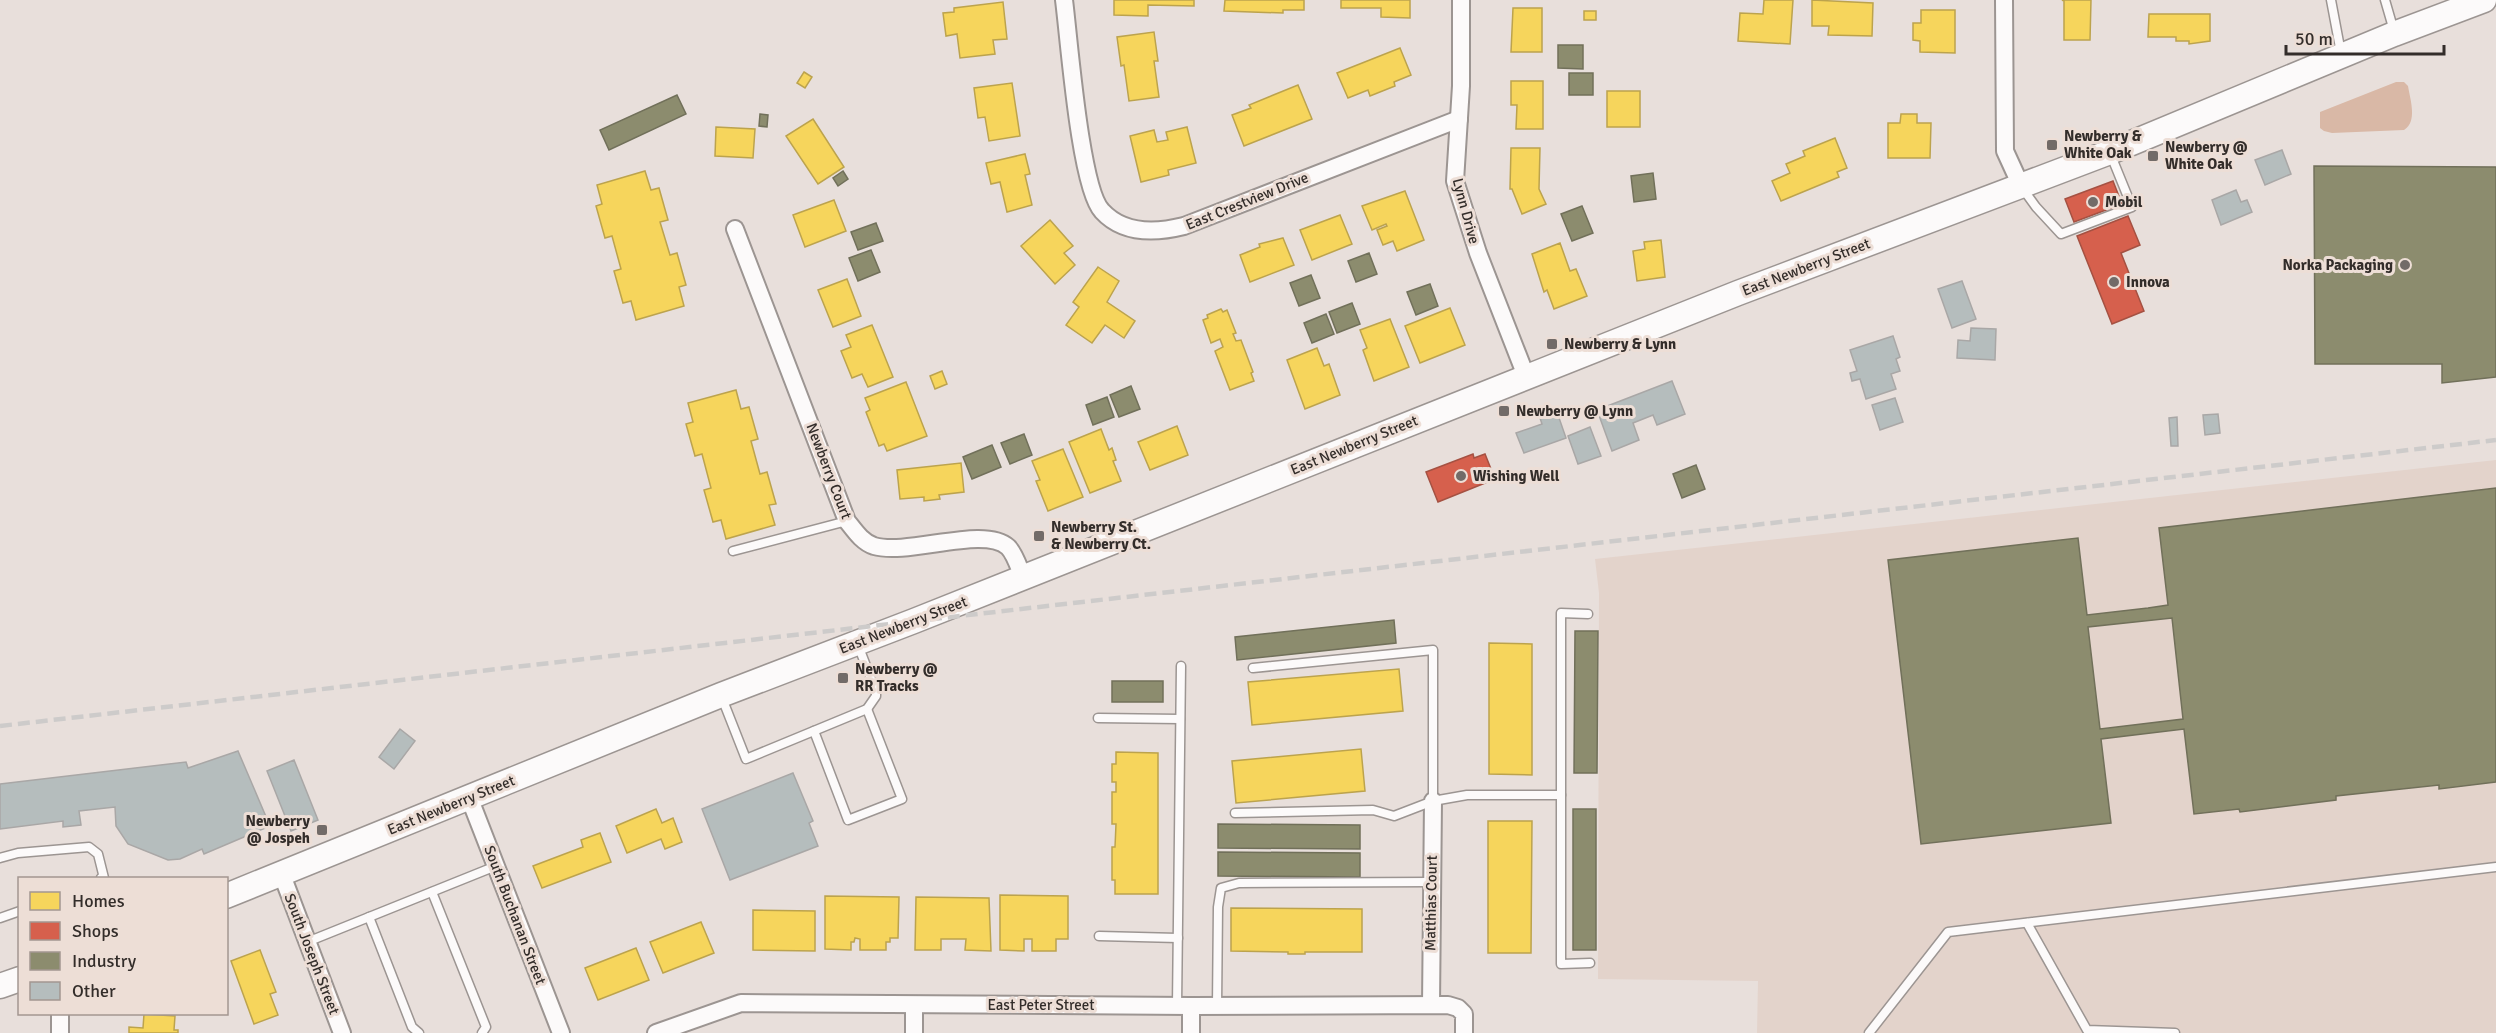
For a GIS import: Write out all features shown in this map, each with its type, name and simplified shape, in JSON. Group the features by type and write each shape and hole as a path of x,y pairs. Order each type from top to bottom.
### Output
{"main road":[{"name":"East Newberry Street","path":"228,895 721,695 1526,376 2110,152 2394,34 2484,0"},
{"path":"0,986 18,980"}],"street":[{"name":"East Crestview Drive","path":"1064,0 1076,105 1089,182 1101,210 1119,224 1150,231 1184,226 1459,119"},
{"name":"Lynn Drive","path":"1461,0 1459,119 1455,181 1478,254 1526,376"},
{"path":"2004,0 2004,151 2021,186"},
{"name":"Newberry Court","path":"735,229 847,521 860,538 875,546 899,548 977,539 998,540 1011,551 1023,576"},
{"name":"South Buchanan Street","path":"469,797 561,1033"},
{"name":"Matthias Court","path":"1431,1005 1432,801"},
{"name":"South Joseph Street","path":"282,875 342,1033"},
{"name":"East Peter Street","path":"656,1033 741,1003 1448,1005 1458,1008 1464,1014 1464,1033"},
{"path":"914,1005 914,1033"},
{"path":"1184,1006 1191,1033"},
{"path":"60,1015 60,1033"}],"lane":[{"path":"2331,0 2342,56"},
{"path":"2385,0 2394,34"},
{"path":"2021,186 2036,207 2061,234 2132,207 2110,152"},
{"path":"733,551 847,521"},
{"path":"1588,614 1561,614 1561,964 1590,963"},
{"path":"721,695 746,759 867,709 876,696 876,692 857,643"},
{"path":"1253,668 1432,650 1432,801"},
{"path":"1181,666 1178,938 1184,1006"},
{"path":"814,731 848,820 902,799 867,709"},
{"path":"1098,718 1180,719"},
{"path":"1235,813 1373,810 1394,816 1432,801 1467,795 1561,795"},
{"path":"0,858 18,853 88,847 98,854 102,877"},
{"path":"307,942 496,866"},
{"path":"1869,1033 1948,932 2496,867"},
{"path":"1217,1006 1218,907 1221,888 1239,883 1431,882"},
{"path":"432,892 486,1027 482,1033"},
{"path":"0,918 18,912"},
{"path":"369,917 412,1028 419,1033"},
{"path":"2027,922 2087,1030 2175,1033"},
{"path":"1099,936 1178,938"}],"shaded area":[{"path":"2396,82 2404,82 2408,86 2411,104 2411,122 2404,130 2332,133 2320,128 2320,112"},
{"path":"2496,460 2496,1033 1757,1033 1758,981 1598,979 1599,593 1595,559"}],"building: Homes":[{"path":"1114,0 1194,0 1194,6 1148,5 1148,16 1114,15"},
{"path":"1225,0 1304,0 1304,10 1283,10 1283,13 1224,11"},
{"path":"1341,0 1410,0 1410,18 1381,17 1381,8 1341,8"},
{"path":"1764,0 1793,0 1790,44 1738,41 1740,13 1763,14"},
{"path":"1812,0 1873,3 1872,36 1828,35 1829,26 1812,26"},
{"path":"2062,0 2091,0 2090,40 2064,40 2064,1"},
{"path":"1003,2 1007,39 993,40 995,54 960,58 957,34 946,36 943,13 954,12 954,8"},
{"path":"1513,8 1542,8 1542,52 1511,52"},
{"path":"1921,10 1955,10 1955,53 1920,52 1920,41 1913,40 1913,23 1921,23"},
{"path":"1584,11 1596,11 1596,20 1584,20"},
{"path":"2149,14 2210,14 2210,41 2189,44 2189,41 2176,41 2176,37 2148,37"},
{"path":"1154,32 1158,61 1154,61 1159,97 1129,101 1117,37"},
{"path":"1400,48 1411,75 1394,82 1395,86 1370,96 1368,90 1348,98 1337,73"},
{"path":"804,72 812,77 805,88 797,83"},
{"path":"1511,81 1543,81 1543,129 1516,129 1517,105 1511,105"},
{"path":"1012,83 1020,136 989,141 985,117 978,118 974,88"},
{"path":"1298,85 1312,119 1244,146 1232,115 1251,108 1249,105"},
{"path":"1607,91 1640,91 1640,127 1607,127"},
{"path":"1901,114 1917,114 1917,123 1931,123 1930,158 1888,158 1888,123 1900,123"},
{"path":"813,119 844,167 818,184 786,136"},
{"path":"716,127 755,129 753,158 715,156"},
{"path":"1187,127 1196,163 1168,170 1169,175 1141,182 1130,136 1154,130 1157,142 1168,140 1166,132"},
{"path":"1835,138 1847,168 1837,172 1839,177 1781,201 1772,181 1790,173 1786,164 1805,156 1803,151"},
{"path":"1511,148 1540,148 1539,189 1546,204 1522,214 1512,189 1510,189"},
{"path":"1025,154 1030,174 1025,175 1032,205 1007,212 1000,182 991,184 986,163"},
{"path":"645,171 651,190 659,188 668,220 660,222 670,255 677,253 686,285 679,287 684,306 636,320 631,301 623,303 614,271 621,269 612,236 605,238 596,206 602,204 597,185"},
{"path":"1405,191 1424,240 1397,251 1393,241 1383,245 1377,230 1387,226 1386,224 1372,230 1362,206"},
{"path":"834,200 846,231 805,247 793,215"},
{"path":"1340,215 1352,244 1312,260 1300,230"},
{"path":"1050,220 1073,246 1064,253 1075,265 1055,284 1021,246"},
{"path":"1283,238 1294,265 1250,282 1240,255 1260,247 1259,244"},
{"path":"1661,240 1665,277 1637,281 1633,251 1645,249 1644,242"},
{"path":"1560,243 1570,271 1576,269 1587,296 1554,309 1547,290 1544,292 1532,254"},
{"path":"1098,267 1119,281 1107,302 1135,321 1124,338 1105,325 1092,343 1066,325 1079,307 1073,302"},
{"path":"847,279 861,316 833,327 818,290"},
{"path":"1450,308 1465,345 1420,363 1405,326"},
{"path":"1221,309 1223,312 1227,310 1236,333 1233,334 1236,341 1241,340 1254,381 1230,390 1215,351 1223,347 1220,339 1211,343 1203,320 1208,318 1207,315"},
{"path":"1390,319 1409,367 1374,381 1363,350 1367,348 1360,330"},
{"path":"872,325 893,377 868,387 862,374 852,378 841,351 851,347 846,335"},
{"path":"1317,348 1324,366 1329,364 1340,395 1305,409 1287,360"},
{"path":"942,371 947,384 935,389 930,376"},
{"path":"906,382 927,436 887,451 884,444 879,446 866,412 870,410 865,398"},
{"path":"736,390 741,409 749,407 758,439 751,441 760,474 767,472 776,504 769,505 775,525 726,539 721,520 713,522 704,490 711,488 702,454 695,456 686,424 693,422 688,403"},
{"path":"1177,426 1188,455 1150,470 1138,442"},
{"path":"1101,429 1109,450 1112,448 1116,460 1113,461 1121,481 1090,493 1069,442"},
{"path":"1063,449 1083,497 1048,511 1036,481 1040,480 1032,461"},
{"path":"961,463 964,492 939,495 940,499 924,501 924,497 900,499 897,470"},
{"path":"1489,643 1532,644 1532,775 1489,774"},
{"path":"1399,669 1403,711 1252,725 1248,682"},
{"path":"1361,749 1365,791 1236,803 1232,761"},
{"path":"1116,752 1158,753 1158,894 1115,894 1115,880 1112,880 1112,847 1115,847 1116,824 1112,824 1112,792 1116,792 1116,782 1112,782 1112,764 1116,764"},
{"path":"656,809 662,823 673,818 682,842 665,849 661,839 627,853 616,826"},
{"path":"1488,821 1532,821 1531,953 1488,953"},
{"path":"600,833 611,862 542,888 533,866 583,847 581,840"},
{"path":"1000,895 1068,896 1068,939 1056,939 1056,951 1032,951 1032,939 1024,939 1024,951 1000,950"},
{"path":"825,896 899,897 898,938 890,938 890,942 886,942 886,950 860,950 860,939 855,938 854,942 851,942 851,950 825,949"},
{"path":"916,897 989,898 991,951 965,950 966,939 941,939 941,950 915,950"},
{"path":"1231,908 1362,909 1362,952 1288,954 1288,952 1231,951"},
{"path":"753,910 815,911 815,951 753,950"},
{"path":"701,922 714,953 663,973 650,942"},
{"path":"636,948 649,980 598,1000 585,968"},
{"path":"260,950 276,992 270,994 278,1015 254,1024 231,961"},
{"path":"144,1015 175,1016 174,1030 178,1030 178,1033 129,1033 129,1027 143,1028"}],"building: Shops":[{"name":"Mobil","path":"2113,181 2122,204 2074,222 2065,199"},
{"name":"Innova","path":"2128,216 2140,245 2121,253 2144,311 2112,324 2077,236"},
{"name":"Wishing Well","path":"1473,454 1474,458 1485,454 1495,479 1438,502 1426,472"}],"building: Industry":[{"path":"1558,45 1583,45 1583,69 1558,68"},
{"path":"1569,73 1593,73 1593,95 1569,95"},
{"path":"677,95 686,114 609,150 600,130"},
{"path":"760,114 768,115 767,127 759,126"},
{"name":"Norka Packaging","path":"2314,166 2496,167 2496,377 2442,383 2442,364 2315,364"},
{"path":"843,171 848,179 838,186 833,178"},
{"path":"1653,173 1656,199 1634,202 1631,176"},
{"path":"1582,206 1593,233 1572,241 1561,214"},
{"path":"876,223 883,241 858,250 851,232"},
{"path":"871,250 880,272 858,281 849,258"},
{"path":"1369,253 1377,274 1356,282 1348,261"},
{"path":"1311,275 1320,298 1299,306 1290,283"},
{"path":"1430,284 1438,306 1416,315 1407,292"},
{"path":"1352,303 1360,324 1337,333 1329,312"},
{"path":"1326,314 1334,334 1312,343 1304,323"},
{"path":"1131,386 1140,409 1119,417 1110,395"},
{"path":"1107,397 1114,417 1093,425 1086,405"},
{"path":"1024,434 1032,455 1010,464 1001,443"},
{"path":"992,445 1001,467 972,479 963,457"},
{"path":"1696,465 1705,489 1682,498 1673,474"},
{"path":"2496,488 2496,782 2439,789 2439,785 2336,796 2336,800 2240,812 2239,809 2194,814 2184,729 2101,739 2111,823 1921,844 1888,560 2078,538 2087,615 2148,608 2168,605 2159,528","holes":["2172,618 2183,719 2100,729 2088,627"]},
{"path":"1394,620 1396,643 1237,660 1235,637"},
{"path":"1575,631 1598,631 1597,773 1574,773"},
{"path":"1112,681 1163,681 1163,702 1112,702"},
{"path":"1573,809 1596,809 1596,950 1573,950"},
{"path":"1218,824 1360,825 1360,849 1218,848"},
{"path":"1218,852 1360,853 1360,877 1218,876"}],"building: Other":[{"path":"2282,150 2291,174 2265,185 2255,160"},
{"path":"2236,190 2241,202 2247,200 2252,212 2221,225 2212,200"},
{"path":"1962,281 1976,319 1952,328 1938,289"},
{"path":"1971,328 1996,329 1995,360 1957,358 1958,340 1970,341"},
{"path":"1893,336 1900,357 1896,359 1900,371 1891,374 1896,389 1866,399 1860,379 1852,381 1850,373 1857,371 1850,350"},
{"path":"1672,381 1685,414 1657,425 1653,415 1633,423 1639,440 1612,451 1597,410"},
{"path":"1895,398 1903,422 1880,430 1872,405"},
{"path":"1557,412 1566,438 1524,453 1516,433 1542,424 1540,418"},
{"path":"2218,414 2220,433 2205,435 2203,415"},
{"path":"2177,417 2178,446 2171,446 2169,418"},
{"path":"1590,427 1601,456 1578,464 1568,436"},
{"path":"400,729 415,741 394,769 379,757"},
{"path":"238,751 270,826 204,854 202,849 180,859 168,860 128,844 116,826 115,807 79,811 81,825 63,827 63,821 0,829 0,784 186,762 188,768"},
{"path":"294,760 318,820 291,831 267,771"},
{"path":"793,773 813,821 809,823 818,846 730,880 702,809"}],"railway":[{"path":"0,726 2496,440"}],"place":[{"name":"Newberry & White Oak","path":"2052,145"},
{"name":"Newberry @ White Oak","path":"2153,156"},
{"name":"Mobil","path":"2093,202"},
{"name":"Norka Packaging","path":"2405,265"},
{"name":"Innova","path":"2114,282"},
{"name":"Newberry & Lynn","path":"1552,344"},
{"name":"Newberry @ Lynn","path":"1504,411"},
{"name":"Wishing Well","path":"1461,476"},
{"name":"Newberry St. & Newberry Ct.","path":"1039,536"},
{"name":"Newberry @ RR Tracks","path":"843,678"},
{"name":"Newberry @ Jospeh","path":"322,830"}]}
